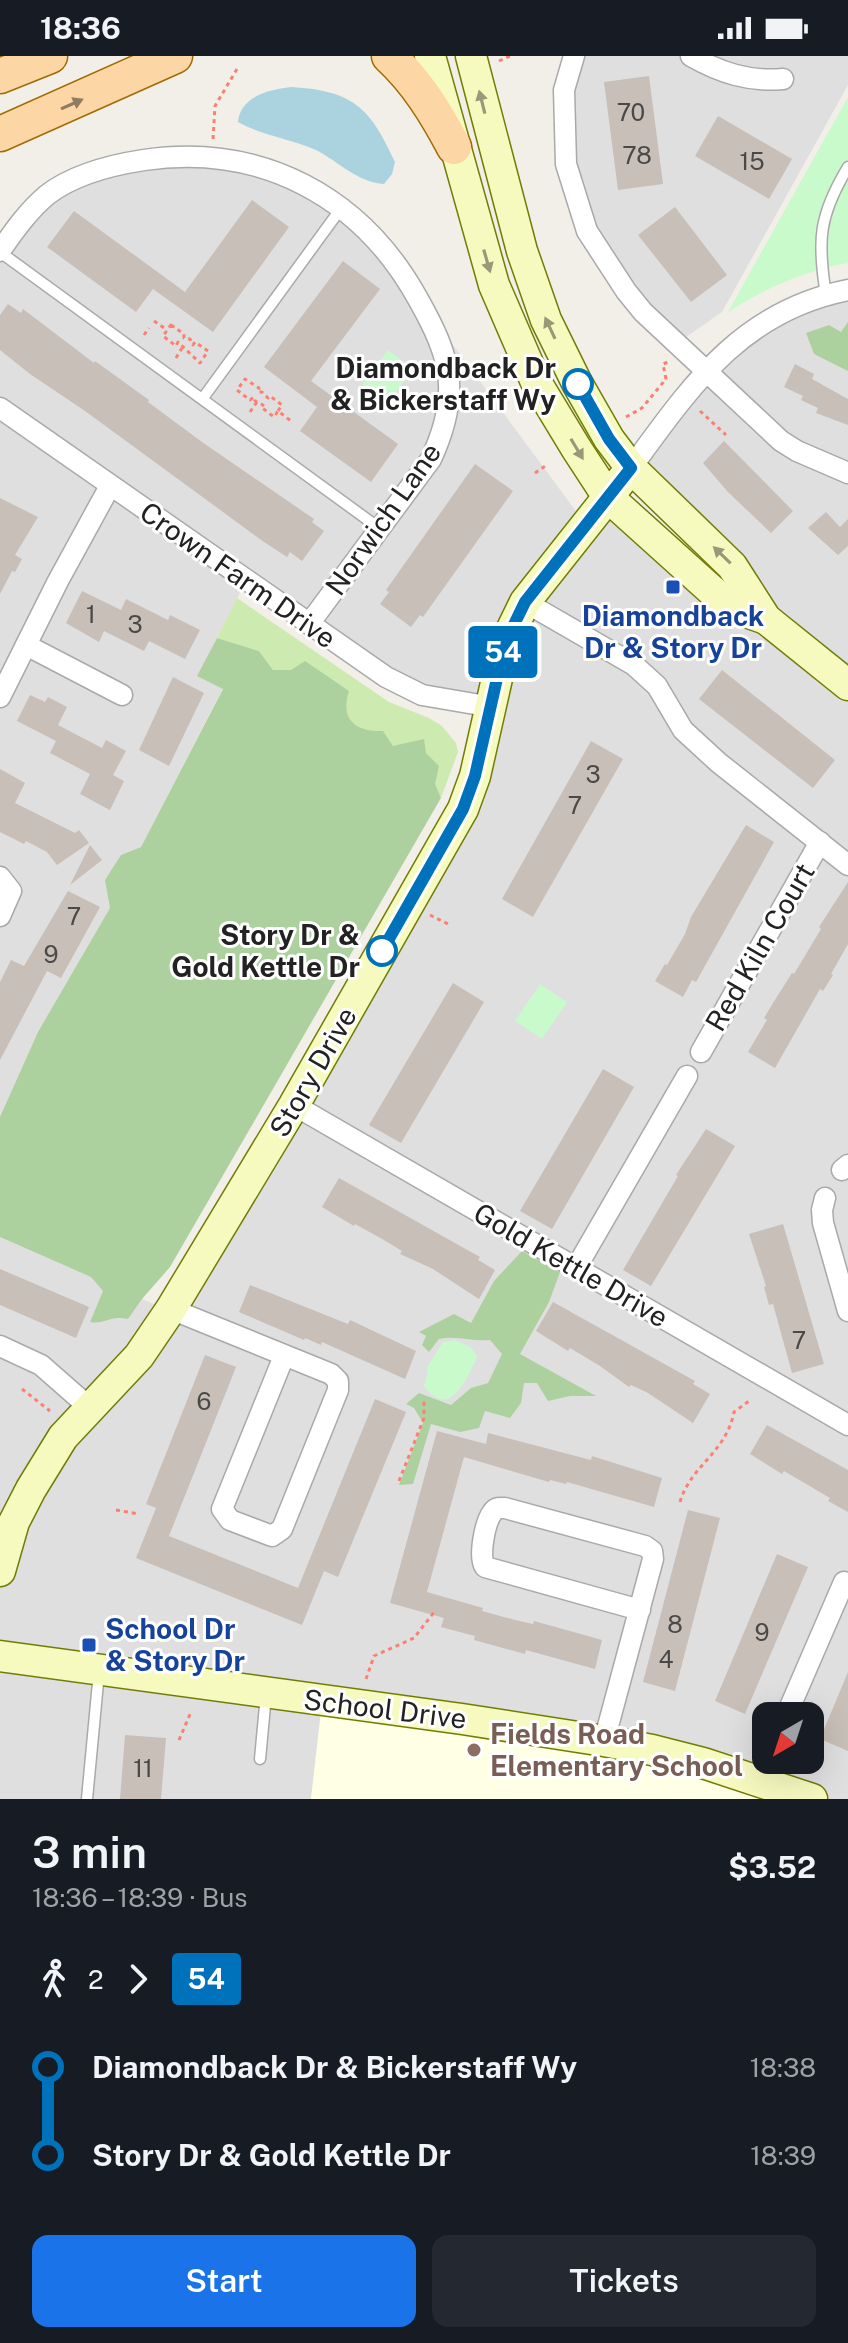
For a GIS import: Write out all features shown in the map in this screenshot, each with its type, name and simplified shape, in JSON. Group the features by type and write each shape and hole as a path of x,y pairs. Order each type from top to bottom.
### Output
{"main road":[{"path":"0,76 50,56"},
{"path":"389,56 406,71 432,107 454,147"},
{"path":"0,134 172,59"}],"street":[{"path":"430,56 494,285 531,369 576,448 608,497 729,606 766,619"},
{"path":"574,56 564,90 566,164 587,231 626,291 643,312 781,441 848,473"},
{"path":"691,56 744,79 783,79"},
{"path":"489,58 522,251 546,320 601,425 631,468 732,566 766,619 848,685"},
{"name":"Norwich Lane","path":"0,251 22,220 47,196 85,175 125,163 163,158 213,158 265,168 302,182 342,207 385,249 412,287 440,337 450,399 444,430 431,459 309,624"},
{"path":"631,468 706,372 733,344 761,323 803,302 848,290"},
{"name":"Crown Farm Drive","path":"0,408 386,677 410,690 435,698 492,707"},
{"name":"Story Drive","path":"0,1571 14,1522 31,1489 63,1437 139,1356 171,1309 294,1105 463,809 475,776 505,643 525,602 631,468"},
{"path":"0,697 110,486"},
{"path":"525,602 634,665 657,686 683,730 719,763 848,865"},
{"path":"26,645 122,695"},
{"name":"Red Kiln Court","path":"701,1052 820,842"},
{"path":"0,877 11,891 0,916"},
{"path":"576,1268 687,1076"},
{"name":"Gold Kettle Drive","path":"294,1105 848,1425"},
{"path":"825,1198 823,1223 848,1311"},
{"path":"171,1309 331,1374 338,1381 338,1390 282,1529 276,1535 268,1536 230,1520 222,1509 284,1356"},
{"path":"0,1346 41,1365 90,1408"},
{"path":"604,1741 640,1610 653,1559 652,1551 645,1546 505,1508 497,1508 491,1515 480,1555 485,1567 640,1610"},
{"path":"792,1702 844,1582"},
{"name":"School Drive","path":"0,1656 462,1719 752,1768"},
{"name":"School Drive","path":"770,1774 812,1799"}],"lane":[{"path":"826,295 819,253 822,226 829,203 848,167"},
{"path":"203,398 342,207"},
{"path":"0,251 379,528"},
{"path":"87,1799 99,1670"},
{"path":"260,1759 266,1694"}],"path":[{"path":"489,58 510,56"},
{"path":"213,158 215,106 237,69"},
{"path":"154,321 167,330"},
{"path":"171,325 184,334 176,346 163,336 167,330 171,325"},
{"path":"144,335 149,328"},
{"path":"182,337 190,339 193,345"},
{"path":"178,342 189,351"},
{"path":"195,342 208,351 200,363 187,353 193,345 195,342"},
{"path":"176,358 182,348"},
{"path":"622,412 628,419 650,399 666,379 663,364 668,362"},
{"path":"245,379 259,388 253,396 250,400 237,390 245,379"},
{"path":"257,391 282,405 274,417 261,407 268,398"},
{"path":"253,396 263,405"},
{"path":"250,412 257,402"},
{"path":"278,411 291,421"},
{"path":"700,411 726,435"},
{"path":"535,473 548,464"},
{"path":"427,913 448,924"},
{"path":"22,1389 50,1411"},
{"path":"399,1481 424,1418 424,1398"},
{"path":"680,1502 689,1480 715,1454 720,1440 731,1429 734,1412 749,1401"},
{"path":"116,1510 139,1514"},
{"path":"366,1679 374,1656 414,1638 435,1611"},
{"path":"179,1740 191,1712"}],"shaded area":[{"path":"576,56 848,56 848,85 722,312 679,342 589,230 568,163"},
{"path":"201,159 300,183 382,249 584,522 488,705 434,697 391,673 0,405 0,254 23,221 84,178"},
{"path":"848,292 848,681 635,467 734,345"},
{"path":"0,413 245,583 198,675 223,688 141,847 121,855 110,908 0,1121"},
{"path":"608,501 848,689 848,1799 826,1799 0,1653 0,1237 172,1312 466,809 508,644"},
{"path":"0,1659 322,1703 311,1799 0,1799"},
{"name":"Fields Road Elementary School","path":"322,1703 483,1725 802,1799 311,1799"}],"green space":[{"path":"848,97 848,263 786,282 728,312"},
{"path":"848,322 848,371 814,354 806,333 829,325 841,332"},
{"path":"388,350 413,369 388,403 362,384"},
{"path":"237,598 389,702 442,726 456,743 458,752 441,798 434,785 413,763 350,721 345,706 291,670 273,670 259,651 217,638"},
{"path":"217,638 259,651 273,670 291,670 305,661 349,691 347,709 352,722 365,729 383,731 393,746 424,739 426,753 439,766 435,784 441,798 170,1267 128,1319 90,1322 103,1291 91,1277 0,1237 0,1117 38,1032 110,908 105,880 121,855 141,847 223,689 197,676"},
{"path":"540,984 567,1002 542,1039 515,1021"},
{"path":"522,1251 560,1272 549,1302 520,1354 596,1396 570,1396 548,1401 537,1383 524,1383 521,1403 510,1418 485,1411 479,1428 460,1432 431,1424 413,1484 399,1485 423,1423 414,1408 406,1404 419,1393 451,1405 471,1388 488,1383 502,1354 490,1340 452,1338 439,1339 429,1352 422,1345 426,1336 419,1332 454,1314 471,1323 494,1281"},
{"path":"455,1340 472,1348 477,1357 463,1385 450,1398 442,1399 433,1396 424,1386 426,1369 443,1342"}],"water":[{"path":"292,87 345,98 368,115 395,162 392,174 384,184 357,176 316,150 238,122 240,113 250,100 266,92"}],"building":[{"path":"649,76 663,184 618,190 604,82"},
{"path":"718,116 792,159 769,199 695,156"},
{"path":"252,200 289,227 213,332 153,289 136,312 47,247 74,211 185,292"},
{"path":"675,207 727,275 691,302 638,235"},
{"path":"343,261 380,289 311,381 398,444 371,482 300,431 317,407 264,367"},
{"path":"8,304 21,313 23,309 202,442 314,519 312,522 324,531 302,561 290,552 287,557 264,542 0,350 0,315"},
{"path":"795,364 814,374 812,379 848,399 848,425 816,413 818,408 784,387"},
{"path":"724,441 793,511 771,533 703,463"},
{"path":"475,464 513,491 423,617 420,615 411,627 380,604 389,592 386,590"},
{"path":"0,498 38,517 15,555 22,559 0,594"},
{"path":"826,512 840,527 848,519 848,546 838,555 808,528"},
{"path":"82,591 121,610 126,599 168,620 170,615 200,630 185,659 149,641 144,651 104,631 99,642 66,623"},
{"path":"722,670 835,760 813,788 699,699"},
{"path":"173,677 204,693 169,766 139,750"},
{"path":"30,695 45,702 48,697 67,707 58,725 102,748 106,740 126,751 113,775 124,781 110,810 80,794 90,774 50,753 56,741 17,721"},
{"path":"591,741 623,759 533,917 502,899"},
{"path":"0,769 25,783 15,803 75,833 79,830 89,843 57,865 47,852 0,832"},
{"path":"746,825 774,842 696,982 692,980 683,997 655,981"},
{"path":"90,845 102,860 70,885"},
{"path":"848,882 848,944 833,975 823,991 820,989 775,1068 748,1052 767,1020 764,1018 794,974"},
{"path":"68,891 100,907 61,978 47,971 0,1060 0,982 11,960 24,966"},
{"path":"453,983 484,1002 401,1143 369,1125"},
{"path":"603,1069 634,1087 552,1229 520,1211"},
{"path":"706,1129 735,1146 651,1286 623,1270 676,1175"},
{"path":"339,1178 480,1257 478,1260 495,1270 479,1299 433,1269 400,1254 402,1251 384,1240 322,1207"},
{"path":"783,1224 824,1364 792,1373 749,1234"},
{"path":"0,1269 89,1307 76,1338 0,1305"},
{"path":"250,1285 348,1324 350,1320 416,1351 405,1379 322,1342 321,1345 304,1340 239,1312"},
{"path":"553,1302 695,1381 693,1384 710,1394 693,1423 648,1393 631,1385 629,1387 600,1366 536,1331"},
{"path":"205,1355 236,1367 169,1536 298,1588 375,1399 406,1412 338,1577 324,1571 302,1625 136,1558 156,1508 146,1504"},
{"path":"767,1425 848,1470 848,1512 828,1501 830,1498 750,1454"},
{"path":"437,1431 486,1444 488,1433 591,1460 592,1456 662,1478 654,1507 567,1482 549,1482 464,1457 427,1592 483,1608 482,1611 533,1624 534,1621 602,1640 595,1669 474,1640 475,1636 441,1627 444,1618 390,1603"},
{"path":"688,1510 720,1518 675,1691 643,1682"},
{"path":"777,1554 808,1567 745,1714 715,1701"},
{"path":"848,1672 848,1751 824,1741 824,1729"},
{"path":"125,1735 166,1738 161,1799 120,1799"}],"bus line":[{"name":"54","path":"382,951 463,809 475,776 505,643 525,602 631,468 609,439 578,384"}],"place":[{"name":"Diamondback Dr & Bickerstaff Wy","path":"578,384"},
{"name":"Diamondback Dr & Story Dr","path":"673,587"},
{"name":"Story Dr & Gold Kettle Dr","path":"382,951"},
{"name":"School Dr & Story Dr","path":"89,1645"},
{"name":"Fields Road Elementary School","path":"474,1750"}]}
